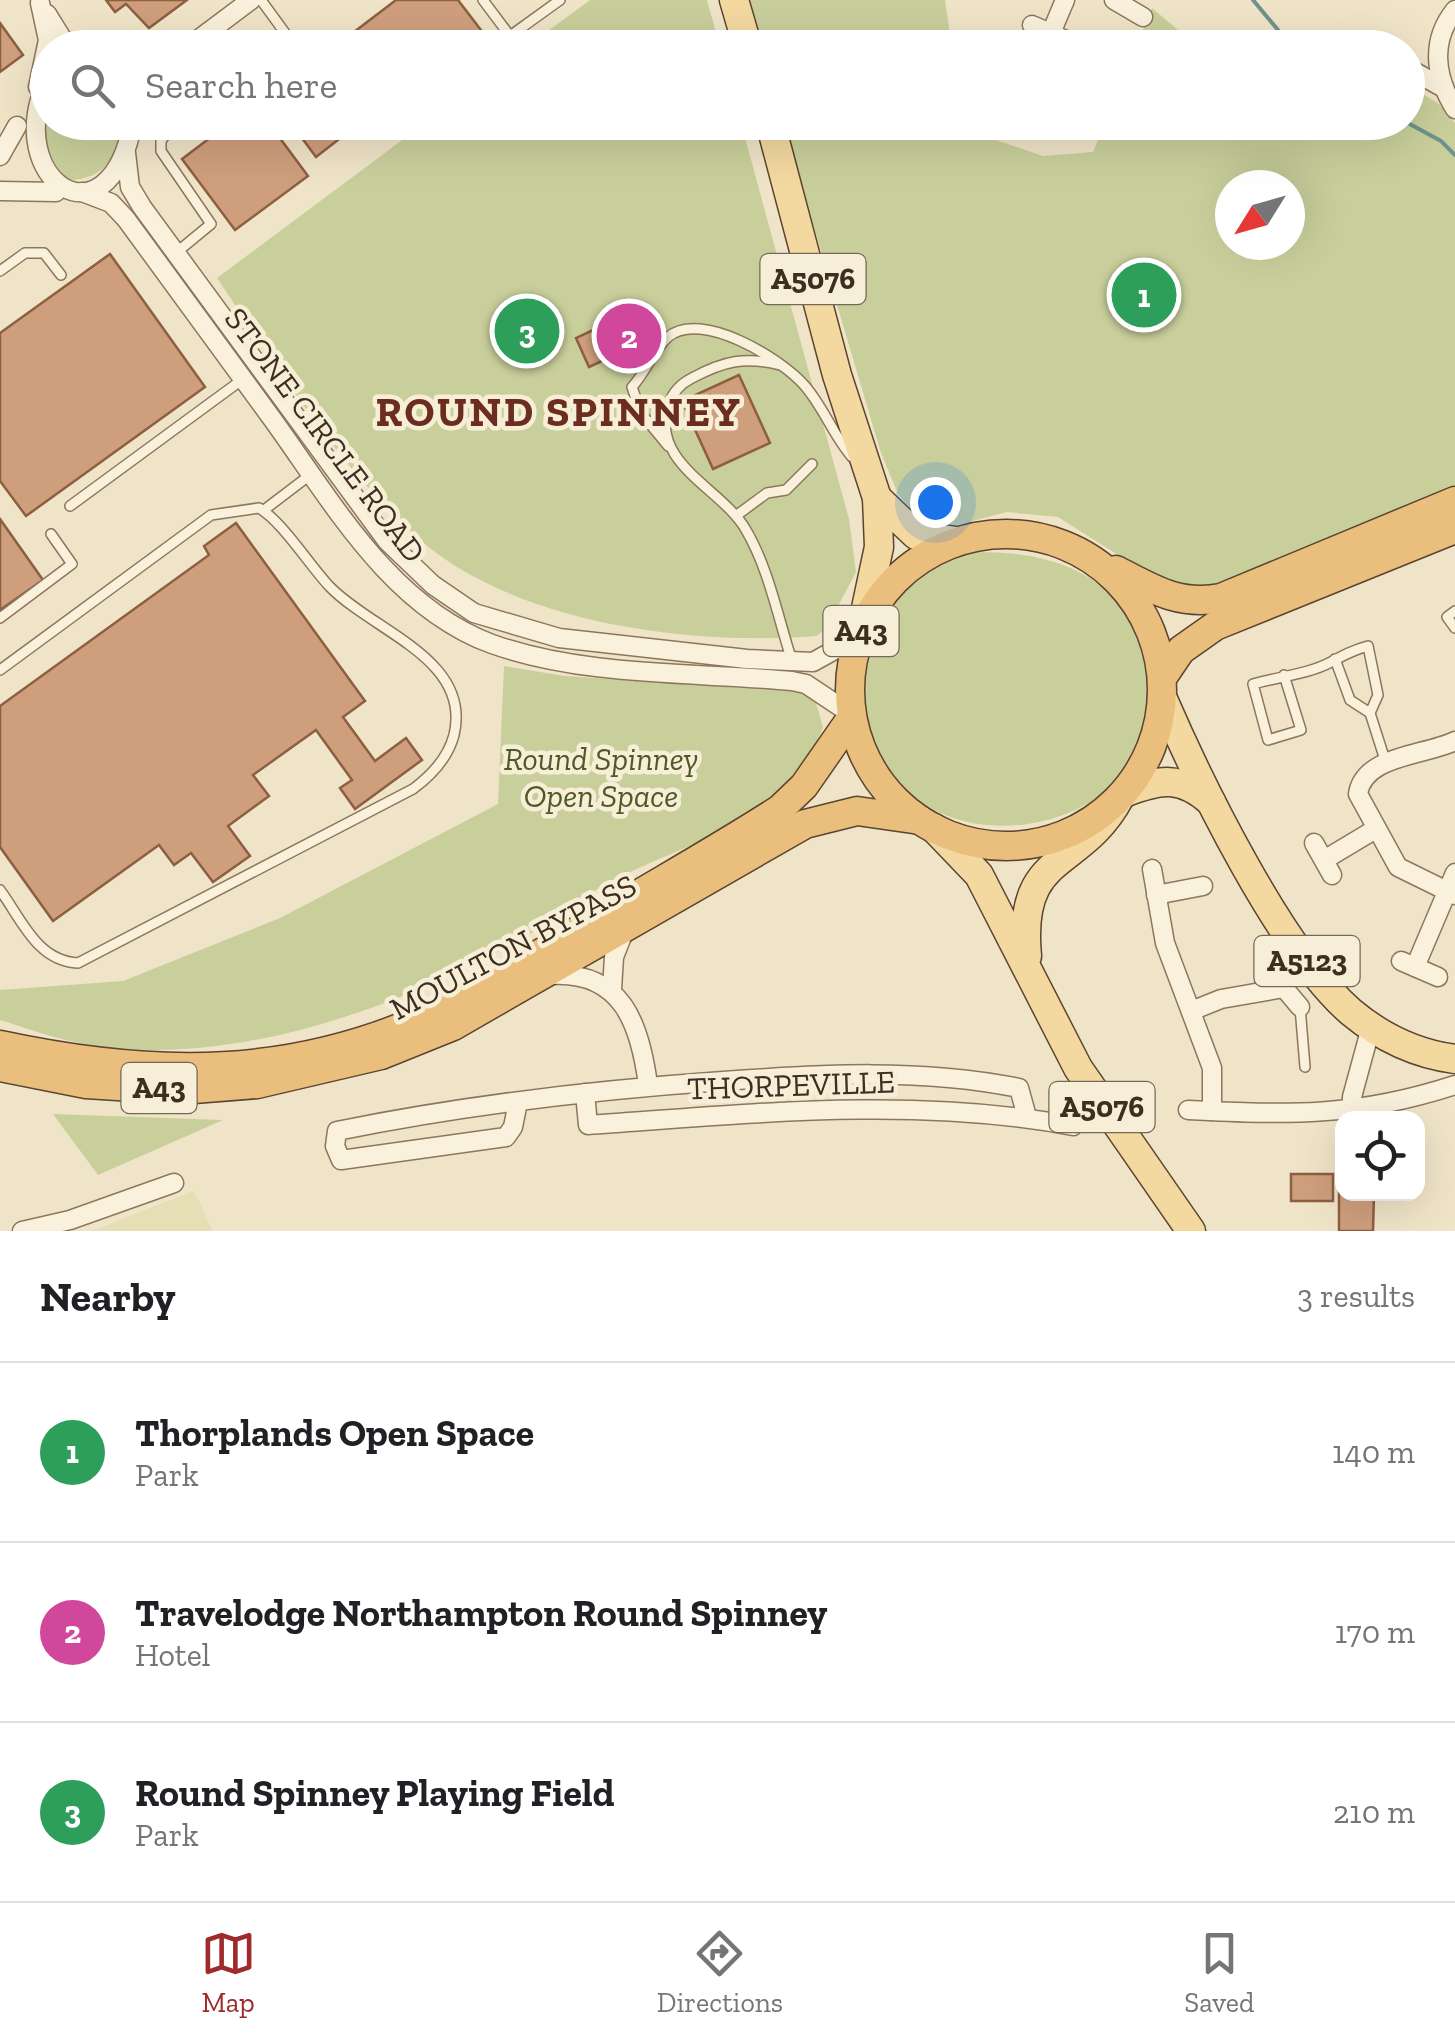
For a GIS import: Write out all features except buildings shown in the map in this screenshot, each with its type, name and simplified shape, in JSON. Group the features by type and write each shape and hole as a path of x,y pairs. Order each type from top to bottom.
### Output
{"highway":[{"name":"A43","path":"1455,502 1264,582 1196,603 1174,600 1057,542 1024,534 989,534 956,541 900,574 860,632 850,675 852,715 868,764 891,795 927,824 982,844 1032,844 1080,828 1122,795 1151,748 1162,688 1181,650 1215,626 1455,530"},
{"name":"A43","path":"1088,556 1122,585 1147,621 1162,688"},
{"name":"MOULTON BYPASS","path":"0,1045 104,1066 186,1070 291,1059 408,1024 484,987 780,808 804,786 852,715"},
{"name":"MOULTON BYPASS","path":"0,1067 86,1084 181,1090 257,1084 381,1055 453,1026 805,824 858,811 927,824"}],"main road":[{"path":"734,0 743,30"},
{"name":"A5076","path":"775,140 837,375 874,488 879,548 860,632"},
{"name":"A5076","path":"874,488 916,535 956,541"},
{"name":"A5123","path":"1162,688 1212,803 1320,980 1372,1027 1403,1045 1455,1059"},
{"path":"1122,795 1153,782 1183,782 1212,803"},
{"name":"A5076","path":"1029,972 1024,926 1034,885 1048,867 1095,834 1122,795"},
{"name":"A5076","path":"927,824 979,875 1054,1026 1096,1098 1191,1231"}],"street":[{"path":"214,30 251,0"},
{"path":"1057,30 1065,0"},
{"path":"1114,0 1143,17"},
{"path":"40,2 57,30"},
{"path":"40,2 44,30"},
{"path":"1440,86 1438,48 1444,24 1455,10"},
{"path":"1032,25 1039,30"},
{"path":"1425,78 1440,86 1455,110"},
{"path":"0,156 30,106"},
{"path":"20,122 18,144 28,166 49,187 62,192"},
{"name":"STONE CIRCLE ROAD","path":"129,140 126,153 130,187 174,254 387,541 452,599 528,632 792,662 829,658 860,632"},
{"path":"0,191 82,192 106,181 126,153"},
{"name":"STONE CIRCLE ROAD","path":"82,192 111,202 126,219 312,474 393,578 423,606 489,643 549,658 792,681 806,684 852,715"},
{"path":"1451,893 1402,871 1374,830 1360,802 1358,788 1369,771 1455,741"},
{"path":"1324,859 1374,830"},
{"path":"1152,869 1165,943 1212,1068 1212,1111"},
{"path":"1438,977 1408,964 1451,893 1455,873"},
{"path":"1156,895 1203,886"},
{"path":"544,976 590,978 612,989 614,957 625,929"},
{"path":"1281,967 1284,988 1300,1007"},
{"path":"1191,1010 1222,999 1284,988"},
{"name":"THORPEVILLE","path":"612,989 643,1046 648,1085"},
{"path":"1372,1027 1352,1111 1455,1085"},
{"name":"THORPEVILLE","path":"518,1102 513,1127 506,1137 341,1160 335,1146 337,1131 518,1102 648,1085 802,1076 915,1075 1019,1088 1027,1117"},
{"name":"THORPEVILLE","path":"585,1093 588,1125 876,1110 1027,1117 1073,1126"},
{"path":"1188,1110 1312,1116 1335,1113"},
{"path":"22,1231 70,1220 174,1183"}],"lane":[{"path":"261,0 283,30"},
{"path":"483,0 506,30"},
{"path":"518,30 560,0"},
{"path":"163,140 161,151 211,224 174,254"},
{"path":"0,271 24,253 44,253 61,275"},
{"path":"792,662 755,546 737,515 687,470 641,414 632,386 649,369 666,338 682,329 713,330 751,346 805,386 835,438 874,488"},
{"path":"670,447 667,408 676,389 686,381 726,360 780,365"},
{"path":"70,506 243,380"},
{"path":"737,515 767,493 786,490 812,464"},
{"path":"0,670 211,515 240,508 264,510 312,474"},
{"path":"0,890 39,946 54,958 78,962 414,788 436,769 451,745 457,719 450,682 438,668 332,589 264,510"},
{"path":"0,618 72,564 52,534"},
{"path":"1455,612 1446,617 1455,628"},
{"path":"1284,675 1301,730 1268,740 1253,684 1368,646 1378,696 1370,713"},
{"path":"1335,659 1350,700 1370,713 1386,763"},
{"path":"1300,1007 1305,1067"}],"shaded area":[{"path":"194,1191 213,1231 89,1231 94,1230"}],"green space":[{"path":"590,0 707,0 715,30 549,30"},
{"path":"750,0 945,0 949,30 757,30"},
{"path":"1152,8 1178,30 1143,30"},
{"path":"1425,96 1438,103 1455,123 1455,489 1214,589 1167,586 1058,517 1007,512 957,525 921,521 898,494 881,453 788,140 996,140 1043,156 1093,152 1098,140 1425,140"},
{"path":"29,129 30,140 118,140 100,171 68,180 31,157"},
{"path":"402,140 746,140 849,519 856,572 827,627 817,636 714,637 658,632 549,608 499,589 452,564 384,505 332,444 217,278"},
{"path":"970,552 1019,554 1063,565 1084,575 1120,604 1143,641 1152,697 1139,751 1106,791 1059,816 1006,826 953,818 907,791 875,745 865,677 874,635 884,615 912,582 949,559"},
{"name":"Round Spinney Open Space","path":"504,666 565,676 802,692 816,703 823,727 808,758 788,784 737,822 617,878 479,962 370,1008 252,1041 136,1050 80,1043 0,1020 0,990 123,981 280,918 498,804"},
{"path":"53,1114 223,1120 98,1175"}],"waterway":[{"path":"1253,0 1278,30"},
{"path":"1425,132 1455,155"}],"place":[{"name":"Thorplands Open Space","path":"1144,295"},
{"name":"Round Spinney Playing Field","path":"527,331"},
{"name":"Travelodge Northampton Round Spinney","path":"629,336"}],"district":[{"name":"ROUND SPINNEY","path":"559,411"}]}
